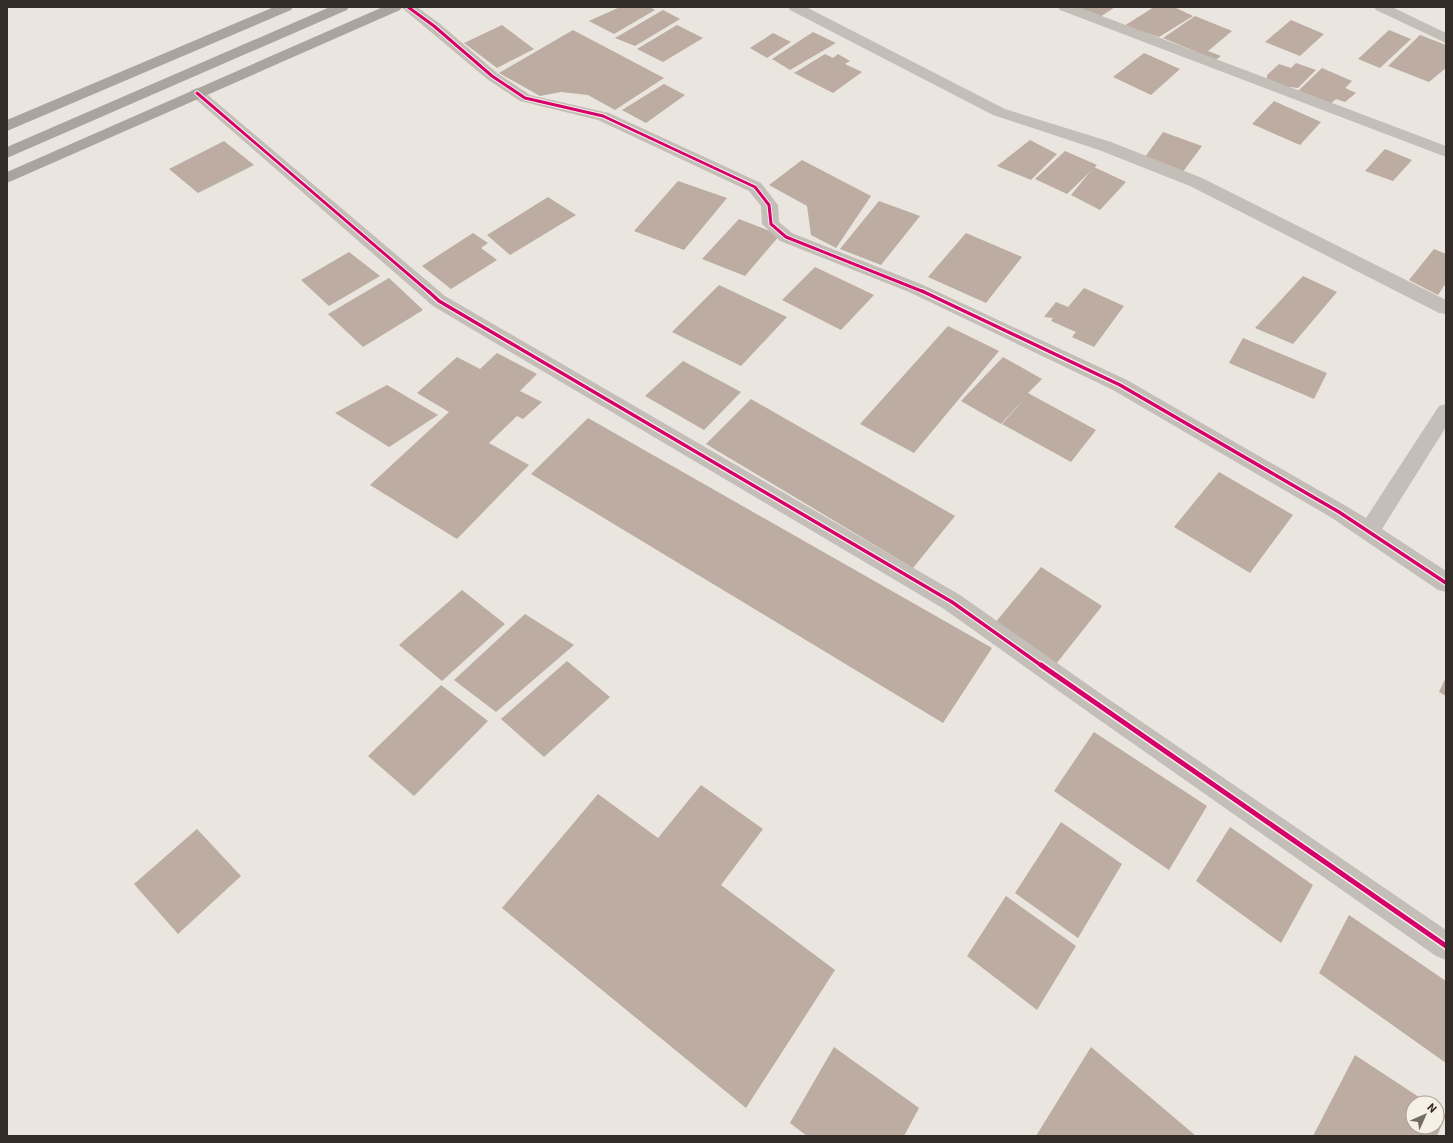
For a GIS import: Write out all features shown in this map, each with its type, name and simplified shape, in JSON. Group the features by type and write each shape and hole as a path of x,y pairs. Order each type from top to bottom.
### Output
{"highway":[{"path":"7,126 286,7"},
{"path":"7,153 342,7"},
{"path":"7,178 395,7"}],"street":[{"path":"408,7 434,26 492,76 525,98 603,116 755,187 769,205 771,224 786,238 915,288 1120,385 1340,512 1446,583"},
{"path":"795,7 999,112 1105,146 1196,182 1446,308"},
{"path":"1065,7 1446,152"},
{"path":"1381,7 1446,39"},
{"path":"197,93 439,301 952,602 1099,706 1446,946"},
{"path":"1369,531 1446,411"}],"building":[{"path":"620,7 650,7 655,10 614,34 589,21"},
{"path":"1078,7 1115,7 1100,17"},
{"path":"1154,7 1174,7 1193,16 1159,37 1124,26"},
{"path":"663,10 680,19 635,46 615,38"},
{"path":"1195,16 1232,31 1208,51 1221,56 1216,60 1163,38"},
{"path":"1291,20 1324,34 1300,56 1265,42"},
{"path":"502,25 534,49 497,68 464,43"},
{"path":"677,25 703,38 663,62 637,49"},
{"path":"573,30 664,78 615,110 588,95 561,92 540,96 499,73"},
{"path":"1389,30 1411,39 1380,68 1358,59"},
{"path":"813,32 836,43 790,70 772,59"},
{"path":"773,33 791,42 767,58 750,48"},
{"path":"1420,35 1446,45 1446,68 1429,82 1388,66"},
{"path":"1144,53 1180,69 1151,95 1113,77"},
{"path":"825,54 833,58 838,54 850,61 845,64 862,72 833,93 794,73"},
{"path":"1296,63 1316,70 1298,88 1282,86 1267,80 1267,75 1279,64 1291,68"},
{"path":"1322,68 1352,81 1345,88 1356,93 1345,102 1336,99 1328,106 1297,92"},
{"path":"664,84 685,95 646,123 622,110"},
{"path":"1274,101 1321,122 1300,145 1252,124"},
{"path":"1163,132 1202,146 1182,173 1145,157"},
{"path":"1030,140 1057,154 1031,180 997,166"},
{"path":"224,141 254,165 198,193 169,169"},
{"path":"1385,149 1412,160 1393,181 1365,171"},
{"path":"1065,151 1097,165 1067,194 1035,179"},
{"path":"802,160 871,196 836,248 811,235 807,206 769,185"},
{"path":"1094,167 1126,182 1100,210 1071,195"},
{"path":"678,181 727,198 684,250 634,231"},
{"path":"548,197 576,215 510,255 487,235"},
{"path":"879,201 920,216 881,265 840,249"},
{"path":"739,219 780,235 745,276 702,259"},
{"path":"473,233 488,243 481,248 497,260 451,289 422,266"},
{"path":"966,233 1022,257 986,303 928,277"},
{"path":"1434,249 1446,254 1446,283 1438,295 1409,280"},
{"path":"349,252 380,276 329,306 301,280"},
{"path":"815,267 874,295 841,330 782,300"},
{"path":"1303,276 1337,292 1293,344 1255,328"},
{"path":"389,278 423,310 363,347 328,314"},
{"path":"719,285 787,317 741,366 672,332"},
{"path":"1084,288 1124,306 1094,347 1072,337 1076,332 1051,321 1053,318 1044,317 1056,302 1068,307"},
{"path":"948,326 999,351 914,453 860,424"},
{"path":"1243,338 1327,373 1314,399 1229,363"},
{"path":"497,353 537,374 520,391 542,402 523,419 517,416 489,443 529,465 457,539 370,485 449,412 417,393 457,357 480,369"},
{"path":"1003,357 1042,379 1028,393 1096,430 1071,462 1002,424 1025,398 1001,424 961,401"},
{"path":"683,361 741,392 704,430 645,396"},
{"path":"387,385 438,415 389,447 335,413"},
{"path":"751,399 955,516 913,568 706,444"},
{"path":"588,418 992,648 943,723 531,474"},
{"path":"1219,472 1293,515 1250,573 1174,527"},
{"path":"1041,567 1102,606 1056,664 995,623"},
{"path":"462,590 505,624 442,681 399,645"},
{"path":"525,614 574,645 496,712 454,680"},
{"path":"567,661 610,697 544,757 501,719"},
{"path":"1446,677 1446,696 1439,692"},
{"path":"441,685 488,721 414,796 368,756"},
{"path":"1094,732 1207,806 1169,870 1054,791"},
{"path":"701,785 763,829 721,885 835,970 746,1108 502,908 598,794 658,838"},
{"path":"1061,822 1122,864 1078,938 1015,893"},
{"path":"1230,827 1313,885 1281,943 1196,881"},
{"path":"197,829 241,876 178,934 134,884"},
{"path":"1006,896 1076,946 1037,1010 967,956"},
{"path":"1349,915 1446,981 1446,1063 1319,973"},
{"path":"834,1047 919,1108 904,1136 807,1136 790,1123"},
{"path":"1091,1047 1196,1136 1036,1136"},
{"path":"1355,1055 1416,1095 1405,1095 1405,1135 1437,1135 1437,1136 1313,1136"}],"cycle path":[{"path":"408,7 434,26 492,76 525,98 603,116 755,187 769,205 771,224 786,237 915,288 1120,385 1339,512 1446,583"},
{"path":"197,93 439,301 952,602 1099,706 1446,946"}]}
